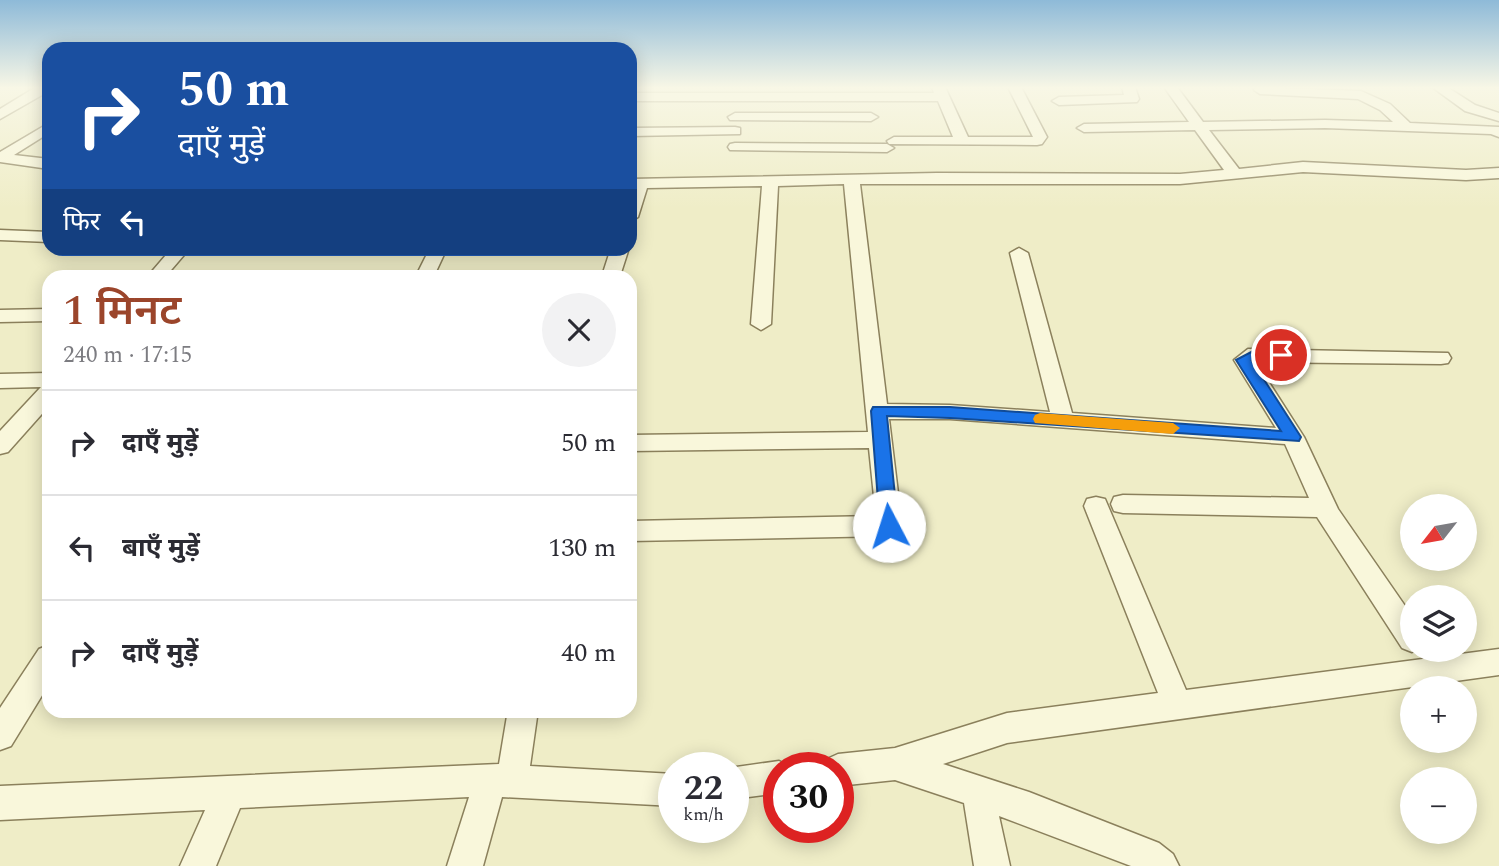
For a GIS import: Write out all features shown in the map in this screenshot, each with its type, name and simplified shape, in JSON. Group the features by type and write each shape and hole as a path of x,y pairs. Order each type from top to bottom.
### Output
{"street":[{"path":"637,131 690,127"},
{"path":"735,127 735,165"},
{"path":"956,127 962,140"},
{"path":"637,184 735,165 890,144 1039,139 1033,127"},
{"path":"1084,128 1151,127"},
{"path":"1199,127 1235,174"},
{"path":"0,158 42,131"},
{"path":"0,158 42,163"},
{"path":"0,172 21,160"},
{"path":"735,165 770,182 937,178 1180,179 1303,167 1466,175 1499,173"},
{"path":"637,531 889,526 878,411 858,272 852,181"},
{"path":"761,324 770,182"},
{"path":"0,235 42,237"},
{"path":"1019,253 1063,420"},
{"path":"162,270 175,256"},
{"path":"0,316 42,316"},
{"path":"1400,621 1326,508 1293,437 1244,360 1247,356 1441,358"},
{"path":"0,381 42,380"},
{"path":"0,446 42,400"},
{"path":"878,411 950,412 1293,437"},
{"path":"637,443 881,440"},
{"path":"1178,706 1110,505 1326,508"},
{"path":"1477,661 1499,662"},
{"path":"854,768 895,764 1007,728 1178,706 1415,662"},
{"path":"0,735 42,669"},
{"path":"465,866 501,780 520,718"},
{"path":"895,764 978,791 1147,855 1161,866"},
{"path":"0,803 501,780 658,789"},
{"path":"978,791 992,866"},
{"path":"198,866 230,792"}],"slow traffic":[{"path":"1040,419 1173,428"}],"route":[{"path":"889,526 878,411 950,412 1293,437 1244,360 1255,354 1281,355"}]}
